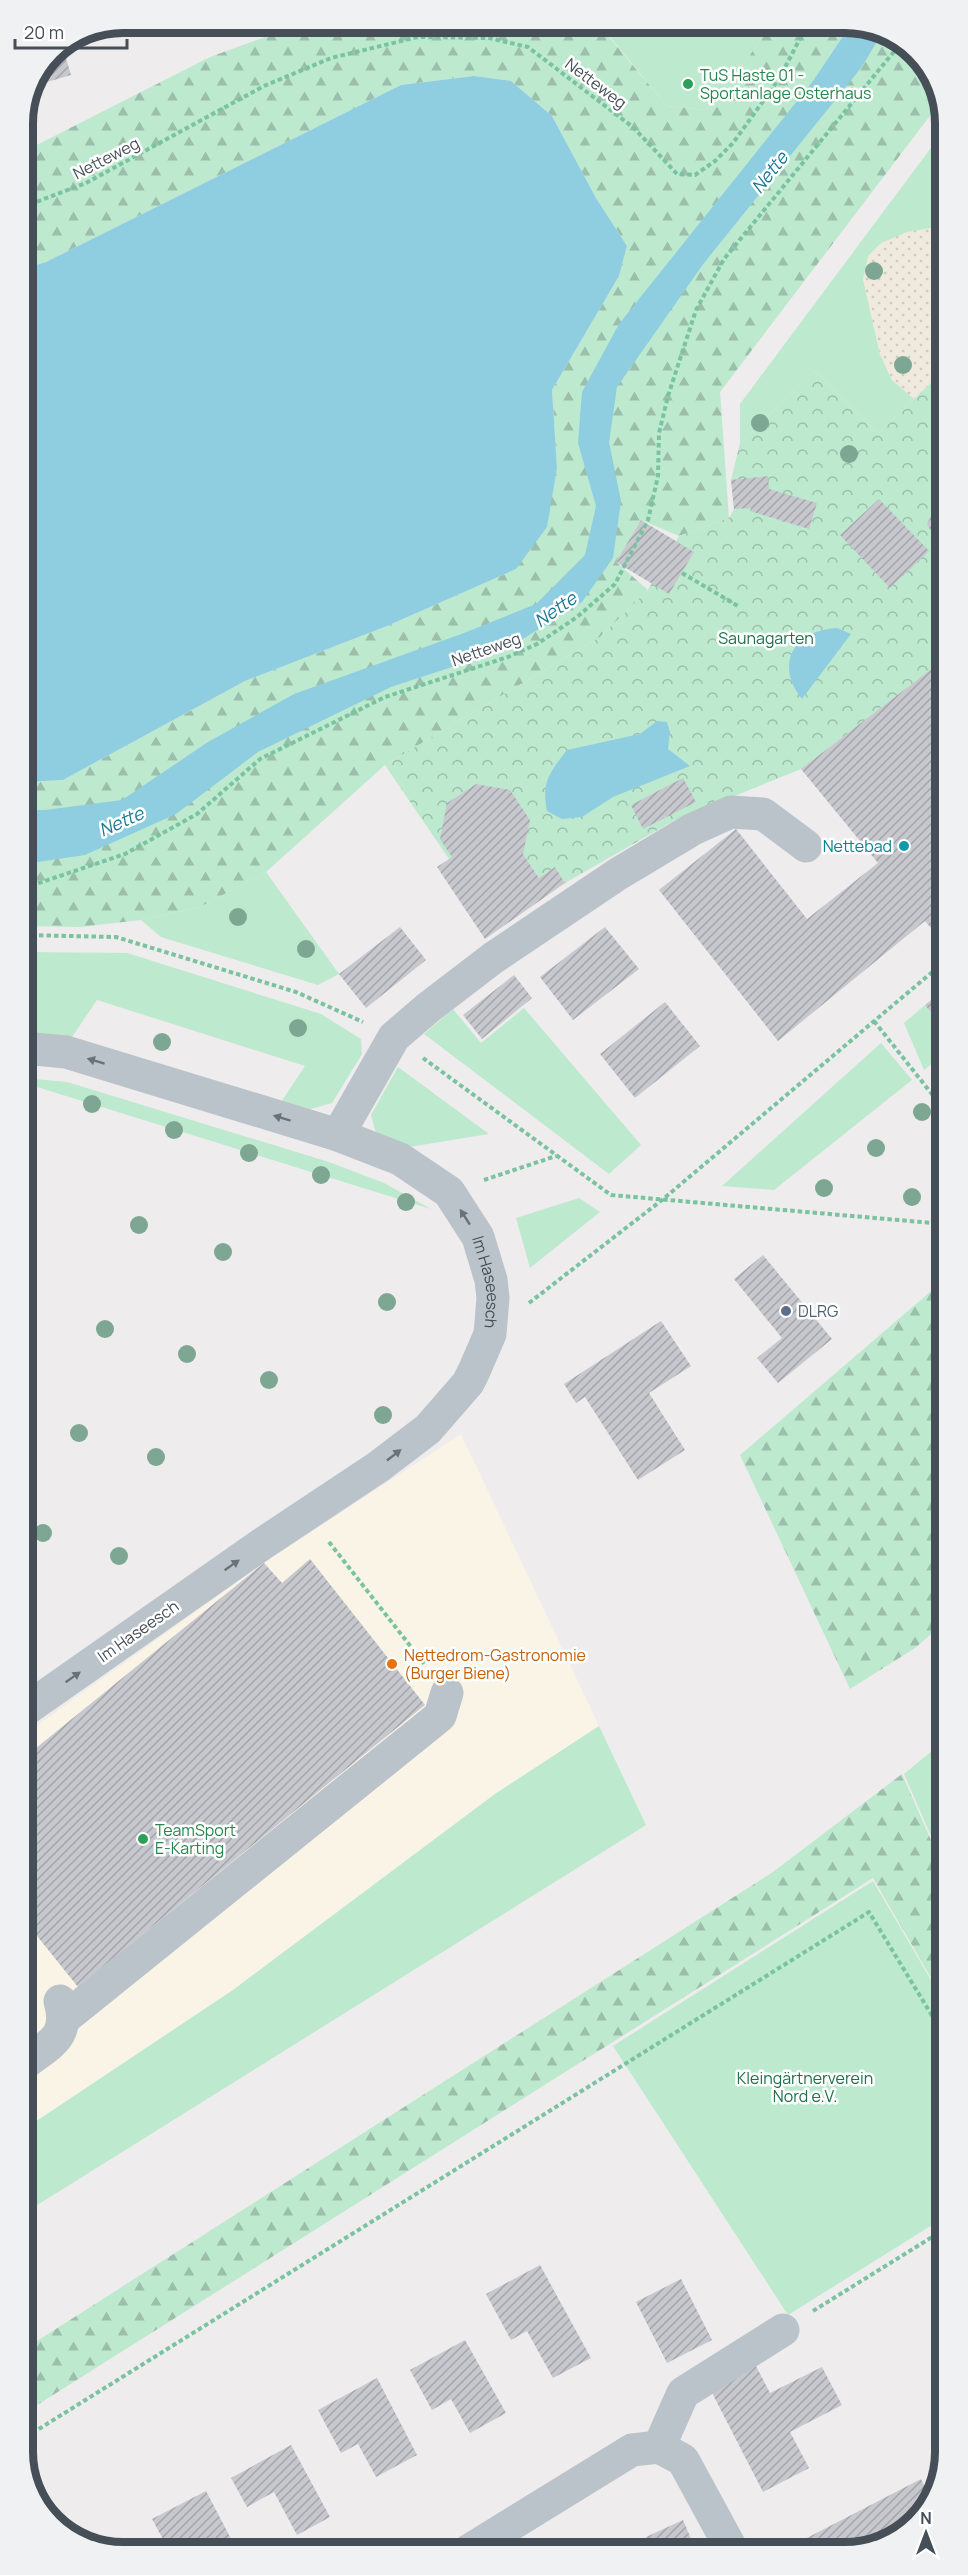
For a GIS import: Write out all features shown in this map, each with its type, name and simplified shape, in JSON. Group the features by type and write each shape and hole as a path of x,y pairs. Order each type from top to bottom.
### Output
{"street":[{"path":"338,1135 394,1037 429,1007 494,958 618,874 693,829 731,812 763,814 806,846"},
{"name":"Im Haseesch","path":"33,1049 66,1052 338,1135 400,1159 449,1192 478,1237 488,1269 493,1298 490,1334 468,1383 428,1429 378,1467 33,1704"},
{"path":"33,2057 58,2037 62,2009 440,1716 447,1693"},
{"path":"659,2446 683,2393 783,2330"},
{"path":"483,2542 632,2450 659,2446 683,2460 728,2542"}],"path":[{"name":"Netteweg","path":"33,203 86,183 264,86 331,58 418,37 489,38 528,47 634,128 677,174 695,175 715,161 733,143 779,79 803,33"},
{"name":"Netteweg","path":"33,885 125,854 197,814 260,759 385,697 469,667 508,657 537,644 577,617 615,584 648,520 658,476 659,433 668,396 696,310 724,259 896,49"},
{"path":"682,573 738,606"},
{"path":"33,935 116,937 296,992 394,1037 611,1195 935,1223"},
{"path":"490,1334 662,1200 935,970"},
{"path":"874,1021 935,1097"},
{"path":"449,1192 557,1156"},
{"path":"308,1514 447,1693"},
{"path":"33,2432 869,1912 935,2021"},
{"path":"783,2330 935,2235"}],"shaded area":[{"path":"461,1434 599,1726 495,1794 233,1990 33,2123 33,1728 264,1563"}],"green space":[{"path":"276,33 606,33 667,106 706,110 746,61 765,33 862,35 890,45 913,64 928,89 934,111 720,392 729,518 679,536 641,520 616,562 648,590 600,637 385,765 266,872 200,907 141,920 80,927 33,926 33,782 63,780 245,681 387,626 516,569 557,468 552,390 619,276 627,246 596,198 552,116 511,81 474,76 401,85 46,262 33,266 33,147 210,57"},
{"name":"TuS Haste 01 - Sportanlage Osterhaus","path":"607,33 765,33 746,61 706,110 667,106"},
{"path":"935,142 935,231 863,279 880,354 892,380 914,399 878,434 815,371 740,443 740,404"},
{"name":"Saunagarten","path":"815,371 878,434 935,379 935,666 801,769 675,820 565,883 555,867 539,878 523,854 510,791 476,784 447,803 452,857 449,859 385,765 600,637 648,590 679,536 729,518 734,509 731,480 740,443"},
{"path":"266,872 339,974 318,985 161,937 141,920 200,907"},
{"path":"33,952 127,953 321,1014 361,1039 362,1054 332,1103 307,1110 281,1102 305,1066 97,1000 72,1037 33,1034"},
{"path":"925,1005 935,1017 935,1061 924,1070 904,1023"},
{"path":"524,1008 641,1145 609,1174 424,1034 453,1009 481,1043"},
{"path":"881,1043 912,1080 774,1190 722,1186"},
{"path":"398,1067 489,1134 409,1147 376,1133 371,1115"},
{"path":"33,1079 67,1082 329,1162 384,1183 431,1209 33,1086"},
{"path":"579,1198 600,1212 530,1268 516,1218"},
{"path":"935,1288 935,1631 915,1648 850,1689 740,1455"},
{"path":"599,1726 646,1825 33,2208 33,2123 233,1990 495,1794"},
{"path":"935,1748 935,1845 904,1774"},
{"path":"902,1774 935,1849 935,1985 873,1878 33,2408 33,2344 773,1872"},
{"name":"Kleingärtnerverein Nord e.V.","path":"873,1881 935,1987 935,2223 788,2315 613,2046"}],"sand":[{"path":"935,227 935,379 914,399 892,380 880,354 863,279 868,256 881,243 907,232"}],"water":[{"name":"Nette","path":"845,33 878,40 861,68 704,263 617,387 609,442 621,501 613,558 582,602 507,649 391,687 258,752 176,814 85,855 33,863 33,810 122,800 208,742 294,694 464,633 536,604 585,555 596,506 578,443 582,392 619,324 813,81"},
{"path":"474,76 511,81 552,116 596,198 627,246 619,276 552,390 557,468 547,527 516,569 387,626 245,681 63,780 33,782 33,266 46,262 401,85"},
{"path":"837,628 851,634 802,699 794,686 790,673 789,662 793,651 809,635"},
{"path":"657,721 667,722 670,732 668,749 690,766 613,797 582,817 562,819 547,811 545,792 548,778 567,750 640,734"}],"building":[{"path":"65,54 71,75 42,84"},
{"path":"768,476 769,489 817,503 809,529 750,511 751,508 734,509 731,480"},
{"path":"879,499 929,551 890,588 840,535"},
{"path":"935,513 935,535 927,524 932,514"},
{"path":"641,520 694,552 669,594 616,562"},
{"name":"Nettebad","path":"935,666 935,933 925,921 778,1041 659,890 736,829 807,919 878,863 801,769"},
{"path":"683,778 696,802 643,829 631,805"},
{"path":"476,784 510,790 530,820 523,854 539,878 555,867 565,883 485,939 437,867 452,857 440,839 447,803"},
{"path":"400,927 426,960 366,1008 339,974"},
{"path":"605,927 639,969 573,1020 540,977"},
{"path":"514,975 532,998 482,1039 463,1015"},
{"path":"935,997 935,1017 925,1005"},
{"path":"665,1002 700,1046 635,1098 600,1054"},
{"path":"763,1255 832,1339 778,1383 757,1358 782,1338 734,1279"},
{"path":"661,1321 691,1366 649,1393 685,1450 638,1480 585,1397 576,1403 564,1384"},
{"name":"TeamSport E-Karting","path":"310,1559 425,1705 78,1987 33,1931 33,1751 264,1563 282,1583"},
{"path":"540,2265 591,2358 553,2378 527,2331 511,2340 486,2294"},
{"path":"681,2279 712,2340 667,2363 636,2302"},
{"path":"465,2340 506,2413 470,2433 451,2399 432,2410 410,2370"},
{"path":"755,2364 770,2393 822,2367 842,2405 790,2432 809,2468 763,2492 709,2387"},
{"path":"377,2378 417,2455 376,2477 358,2444 341,2453 318,2410"},
{"path":"291,2445 330,2517 297,2535 274,2492 247,2507 231,2478"},
{"path":"921,2479 927,2490 919,2503 896,2503 896,2526 868,2539 845,2542 799,2542"},
{"path":"206,2491 233,2542 165,2542 152,2519"},
{"path":"683,2520 693,2542 648,2542 646,2537"}],"place":[{"name":"TuS Haste 01 - Sportanlage Osterhaus","path":"688,84"},
{"name":"Nettebad","path":"904,846"},
{"name":"DLRG","path":"786,1311"},
{"name":"Nettedrom-Gastronomie (Burger Biene)","path":"392,1664"},
{"name":"TeamSport E-Karting","path":"143,1839"}]}
